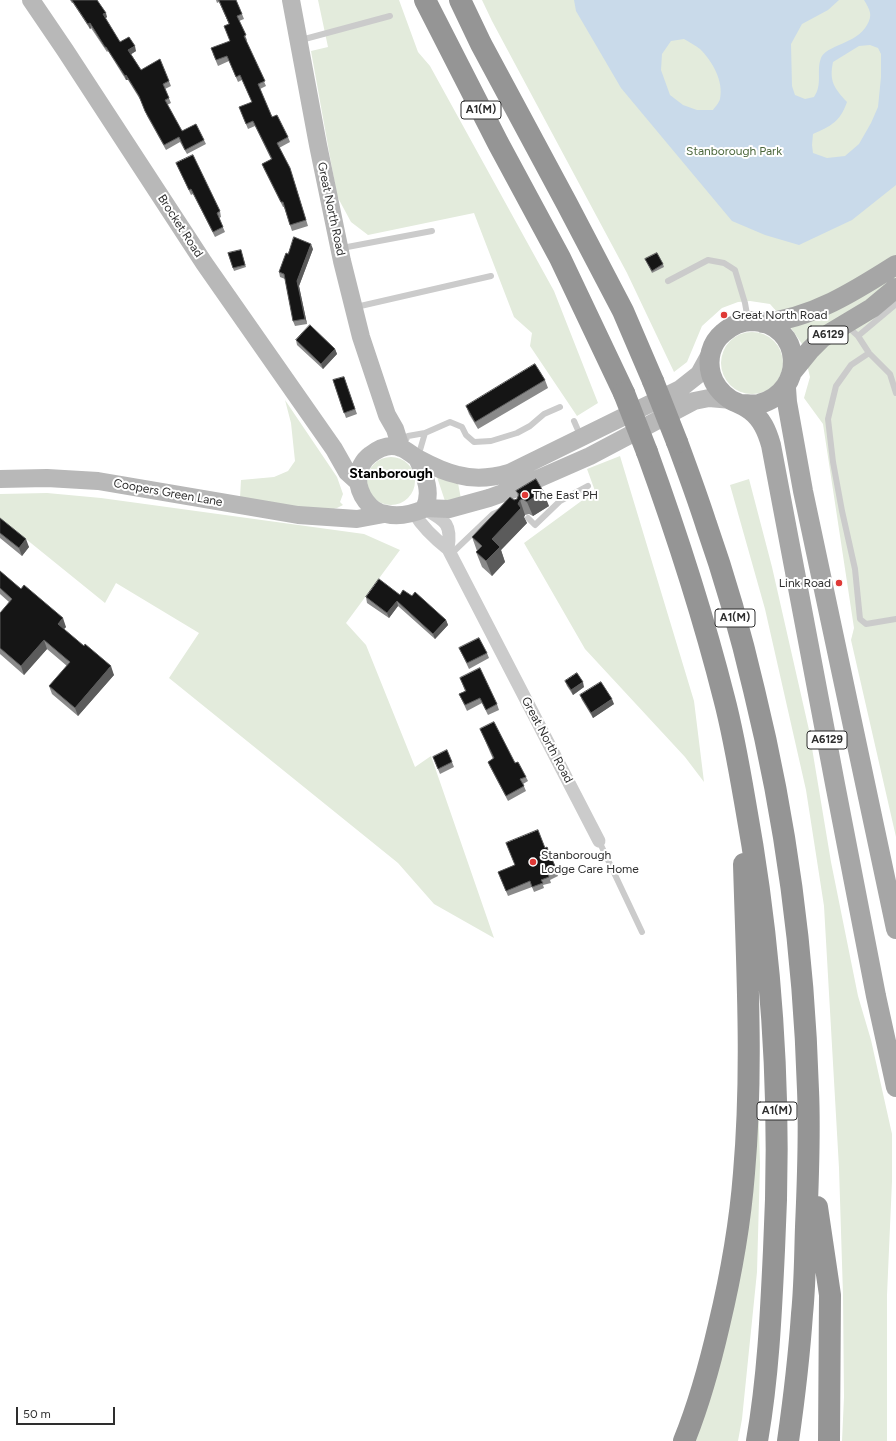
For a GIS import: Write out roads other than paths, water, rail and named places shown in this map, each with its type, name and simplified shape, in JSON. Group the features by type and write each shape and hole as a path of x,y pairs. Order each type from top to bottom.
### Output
{"highway":[{"name":"A1(M)","path":"425,0 498,143 563,265 624,394 665,502 702,618 725,700 753,844 761,900 776,1070 778,1124 777,1193 771,1314 767,1366 757,1441"},
{"name":"A1(M)","path":"460,0 481,44 568,204 623,311 653,381 706,523 727,588 755,691 777,798 791,888 799,956 808,1090 809,1154 803,1312 796,1386 788,1441"},
{"name":"A1(M)","path":"684,1441 713,1353 725,1300 733,1264 744,1174 748,1120 748,1033 742,783"},
{"name":"A1(M)","path":"809,1154 830,1295 828,1441"}],"main road":[{"name":"Brocket Road","path":"31,0 204,263 334,449 347,472 359,487"},
{"name":"Great North Road","path":"291,0 318,145 361,337 387,415 395,429 401,448"},
{"name":"A6129","path":"756,322 797,317 821,308 896,265"},
{"name":"A6129","path":"896,288 872,308 852,330 822,338 810,350 789,379 787,402 803,491 896,929"},
{"path":"756,322 777,330 784,336 789,344 793,357 789,379 773,399 758,404 709,398 694,401 590,456 517,488 490,498 449,509 384,514 366,502 359,487 359,469 373,453 385,446 401,448 437,468 460,476 493,478 510,473 680,389 699,374 710,354 714,344 724,332 738,323 756,322"},
{"path":"710,354 709,365 714,380 723,394 736,402"},
{"name":"A6129","path":"736,402 751,410 761,421 771,445 800,600 887,1033 896,1087"},
{"path":"373,453 387,415"},
{"path":"334,449 345,455 373,453"},
{"path":"417,458 425,476 428,490 427,502 421,510"},
{"name":"Coopers Green Lane","path":"0,479 47,478 98,482 320,518 336,517 357,519 384,514"},
{"path":"336,517 349,507 359,487"}],"street":[{"name":"Great North Road","path":"450,552 450,534 442,519 421,510 422,525 450,552 599,841"}],"lane":[{"path":"299,40 390,16"},
{"path":"340,248 432,231"},
{"path":"668,281 708,260 724,263 735,270 745,303 756,322"},
{"path":"354,307 491,276"},
{"path":"896,304 852,330 869,353 893,373 896,393"},
{"path":"869,353 851,365 836,386 828,419 833,462 855,569 860,619 866,624 896,619"},
{"path":"401,448 408,436 426,434 450,422 462,427 466,435 474,442 491,441 517,433 530,426 544,414 560,406"},
{"path":"574,421 582,438"},
{"path":"417,458 426,434"},
{"path":"528,518 535,525 560,501 588,486"},
{"path":"450,552 493,514 507,507"},
{"name":"Great North Road","path":"599,841 642,932"}],"water":[{"path":"574,0 839,0 828,10 802,24 791,44 792,86 795,95 805,99 814,97 817,92 819,68 821,58 824,54 856,36 867,25 870,18 870,12 864,0 896,0 896,185 852,220 799,245 765,235 732,221 621,88 576,11","holes":["684,39 700,49 709,59 719,78 721,92 718,103 713,110 697,110 683,105 670,95 661,70 662,54 671,41","870,45 878,48 881,54 881,77 878,107 871,123 859,144 845,156 827,158 813,153 813,134 838,119 847,102 839,93 832,79 833,62 859,46"]}],"place":[{"name":"Great North Road","path":"724,315"},
{"name":"The East PH","path":"525,495"},
{"name":"Link Road","path":"839,583"},
{"name":"Stanborough Lodge Care Home","path":"533,862"}],"district":[{"name":"Stanborough","path":"391,474"}],"park label":[{"name":"Stanborough Park","path":"734,151"}]}
